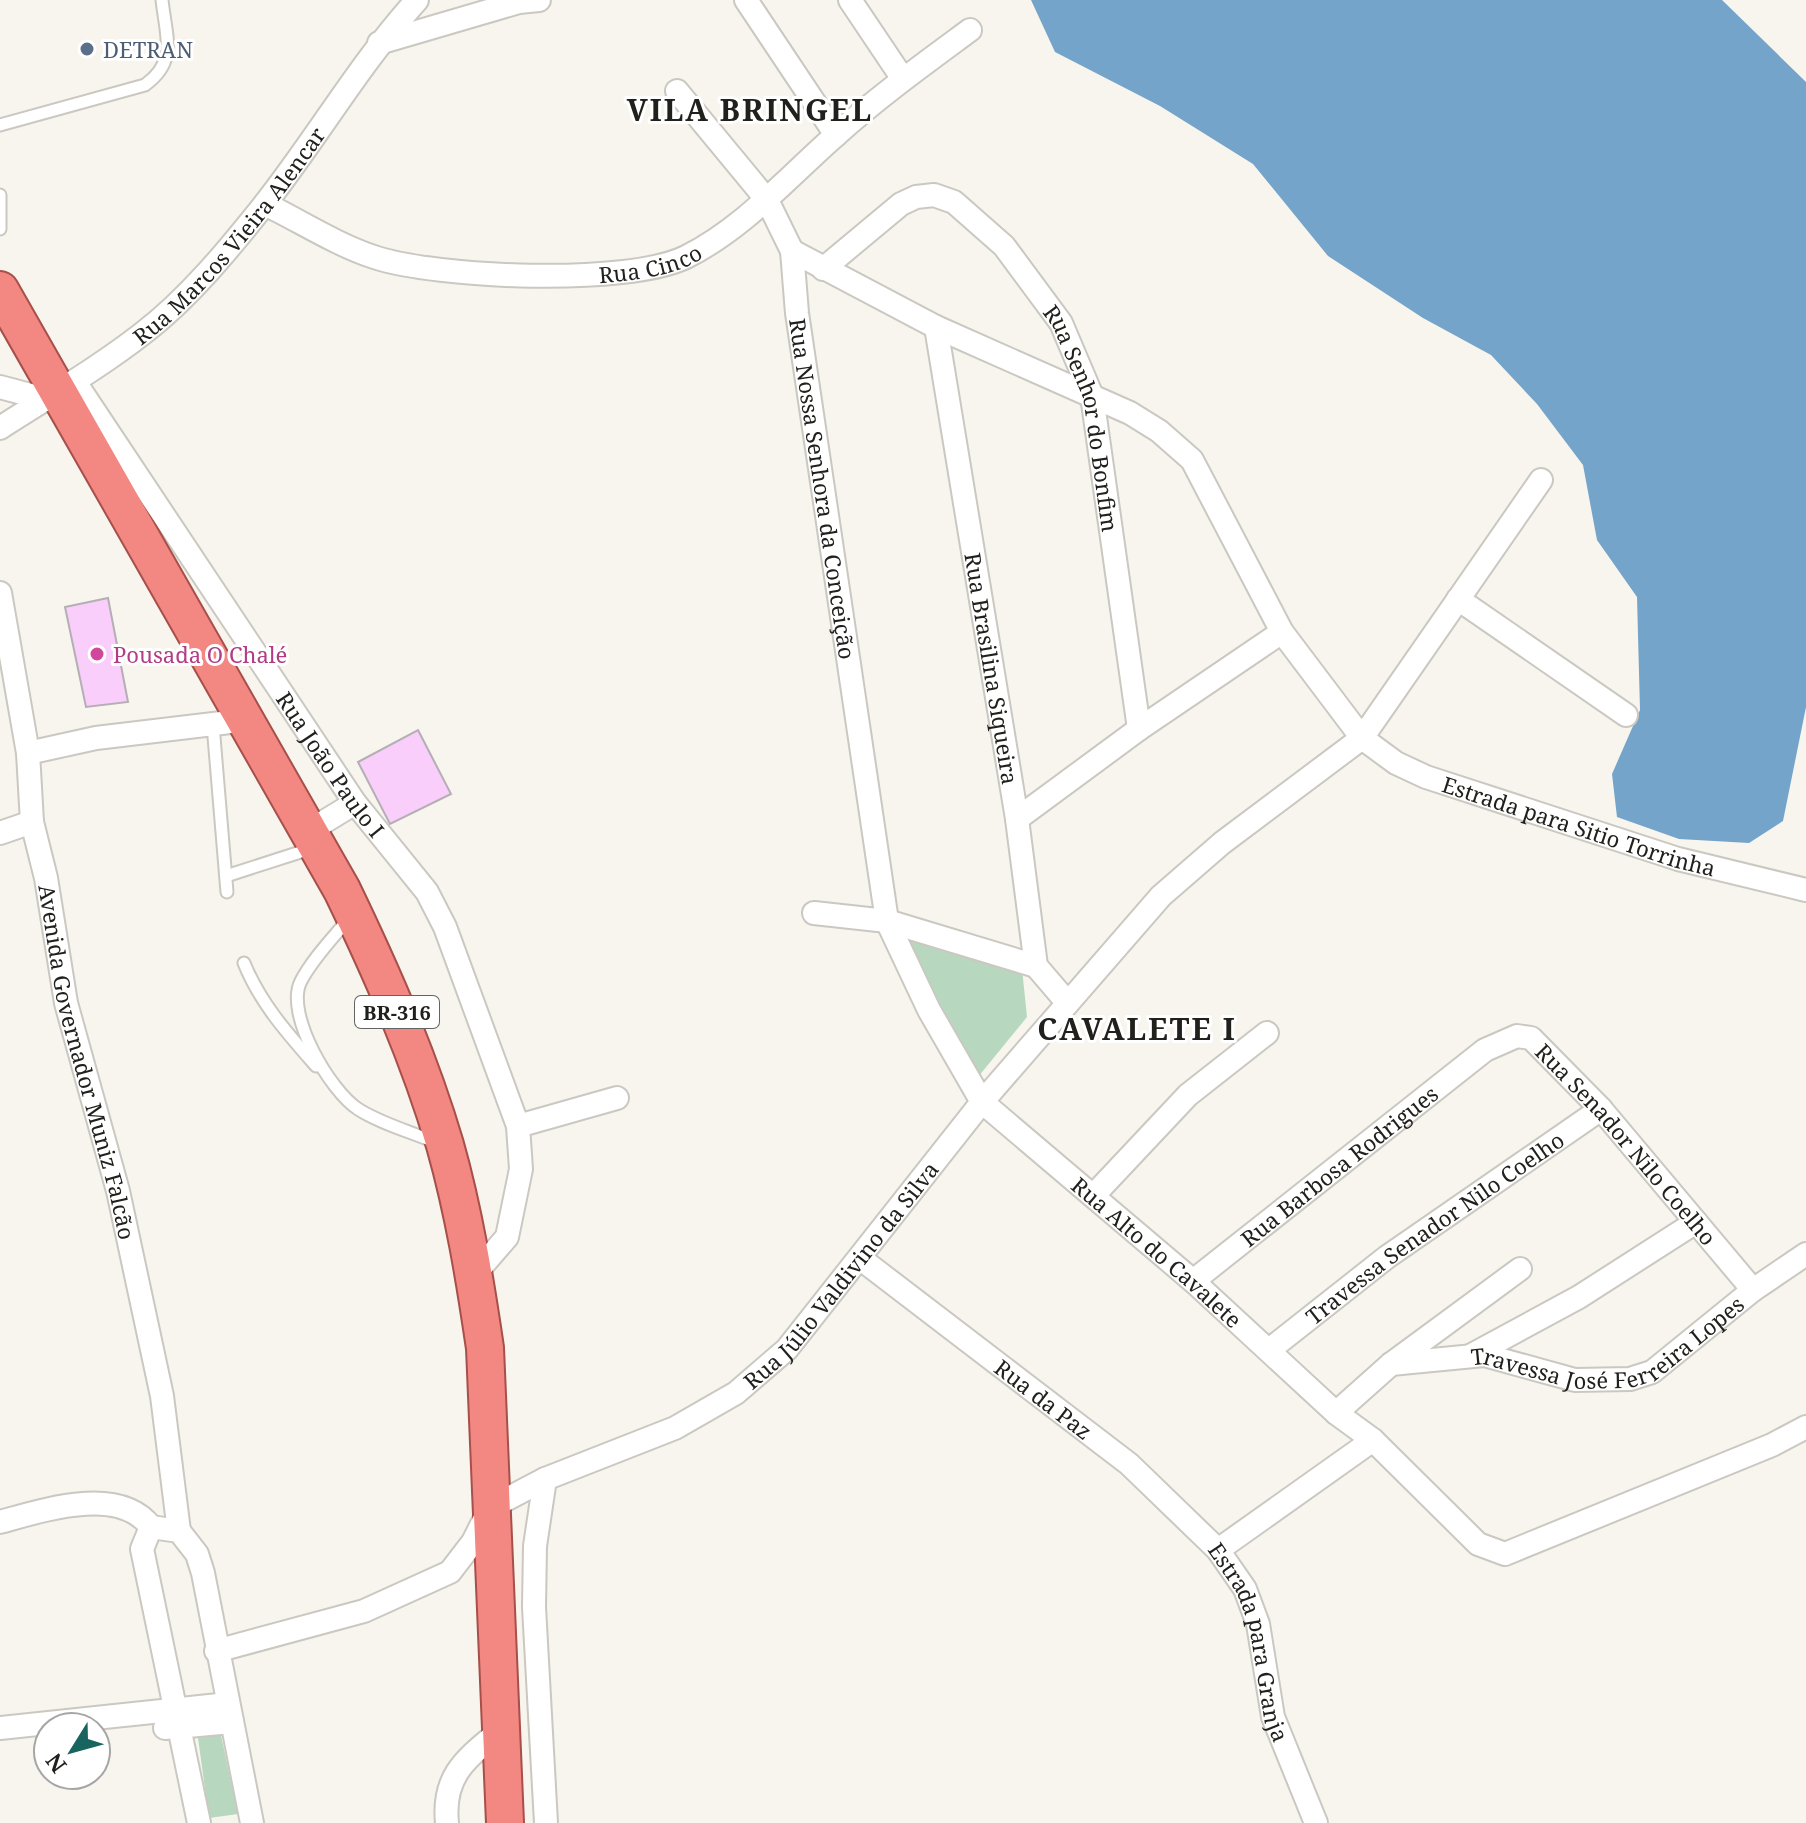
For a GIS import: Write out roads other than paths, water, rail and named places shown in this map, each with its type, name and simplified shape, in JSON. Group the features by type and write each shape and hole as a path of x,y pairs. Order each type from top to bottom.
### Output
{"highway":[{"name":"BR-316","path":"0,290 59,392 230,722 313,839 353,913 385,981 445,1147 475,1274 485,1348 505,1823"}],"street":[{"name":"Rua Marcos Vieira Alencar","path":"0,428 59,392 145,331 209,269 265,204 378,43 417,0"},
{"path":"746,0 836,135"},
{"path":"850,0 903,79"},
{"path":"378,43 527,1"},
{"name":"Rua Cinco","path":"265,204 373,257 433,271 609,274 656,270 688,256 767,200 836,135 903,79 970,30"},
{"name":"Rua Nossa Senhora da Conceição","path":"677,91 767,200 792,251 797,313 887,921"},
{"name":"Rua Senhor do Bonfim","path":"823,269 901,204 916,197 934,195 954,202 1004,246 1061,323 1092,396 1139,729"},
{"name":"Estrada para Sitio Torrinha","path":"792,251 936,327 1130,413 1159,431 1192,460 1282,632 1362,738 1396,763 1426,777 1678,859 1806,890"},
{"name":"Rua Brasilina Siqueira","path":"936,327 1017,819 1036,966"},
{"path":"0,387 59,392"},
{"name":"Rua João Paulo I","path":"59,392 355,803 427,892 445,927 518,1126 521,1169 507,1237 475,1274"},
{"name":"Rua Júlio Valdivino da Silva","path":"490,1508 545,1479 675,1428 736,1393 787,1349 982,1102 1066,1001 1161,896 1222,843 1362,738 1541,480"},
{"name":"Avenida Governador Muniz Falcão","path":"0,593 28,753 32,822 46,878 66,1003 118,1191 162,1396 165,1529 142,1549 199,1823"},
{"path":"1458,599 1626,715"},
{"path":"1017,819 1139,729 1282,632"},
{"path":"28,753 96,738 230,722"},
{"path":"313,839 355,803"},
{"path":"0,833 32,822"},
{"path":"814,913 887,921 1036,966 1066,1001"},
{"name":"Rua Alto do Cavalete","path":"887,921 929,1010 982,1102 1193,1281 1336,1413 1373,1440 1478,1544 1505,1554 1772,1445 1806,1427"},
{"path":"1093,1196 1188,1095 1267,1033"},
{"name":"Rua Senador Nilo Coelho","path":"1485,1050 1505,1039 1531,1038 1601,1109 1753,1290"},
{"name":"Rua Barbosa Rodrigues","path":"1193,1281 1485,1050"},
{"path":"518,1126 617,1098"},
{"name":"Travessa Senador Nilo Coelho","path":"1269,1350 1387,1257 1601,1109"},
{"path":"1472,1355 1579,1297 1696,1222"},
{"name":"Travessa José Ferreira Lopes","path":"1391,1364 1472,1355 1499,1358 1575,1380 1630,1379 1652,1372 1753,1290 1806,1254"},
{"name":"Rua da Paz","path":"861,1259 1129,1464 1218,1550"},
{"name":"Travessa José Ferreira Lopes","path":"1336,1413 1391,1364 1520,1269"},
{"name":"Estrada para Granja","path":"1316,1823 1273,1717 1258,1624 1245,1589 1218,1550 1373,1440"},
{"path":"545,1479 535,1546 534,1607 546,1823"},
{"path":"0,1522 70,1506 116,1506 141,1514 190,1543 203,1573 252,1823"},
{"path":"216,1651 364,1611 450,1572 473,1542 490,1508"},
{"path":"0,1728 176,1719 230,1713"},
{"path":"112,1730 176,1719"},
{"path":"447,1823 449,1784 459,1766 503,1728"},
{"path":"0,1741 32,1738"}],"lane":[{"path":"0,125 145,85 161,74 168,60 162,0"},
{"path":"0,195 0,229"},
{"path":"227,892 230,722"},
{"path":"226,876 313,839"},
{"path":"334,1086 312,1049 297,1009 300,982 353,913"},
{"path":"244,963 253,985 277,1021 358,1109 445,1147"}],"water":[{"path":"1031,0 1722,0 1806,82 1806,707 1783,821 1749,843 1679,839 1617,817 1612,774 1640,710 1637,597 1597,540 1583,465 1537,404 1491,355 1423,318 1328,256 1253,164 1160,106 1055,52"}],"place":[{"name":"DETRAN","path":"87,49"},
{"name":"Pousada O Chalé","path":"97,654"}],"district":[{"name":"VILA BRINGEL","path":"750,109"},
{"name":"CAVALETE I","path":"1137,1028"}]}
